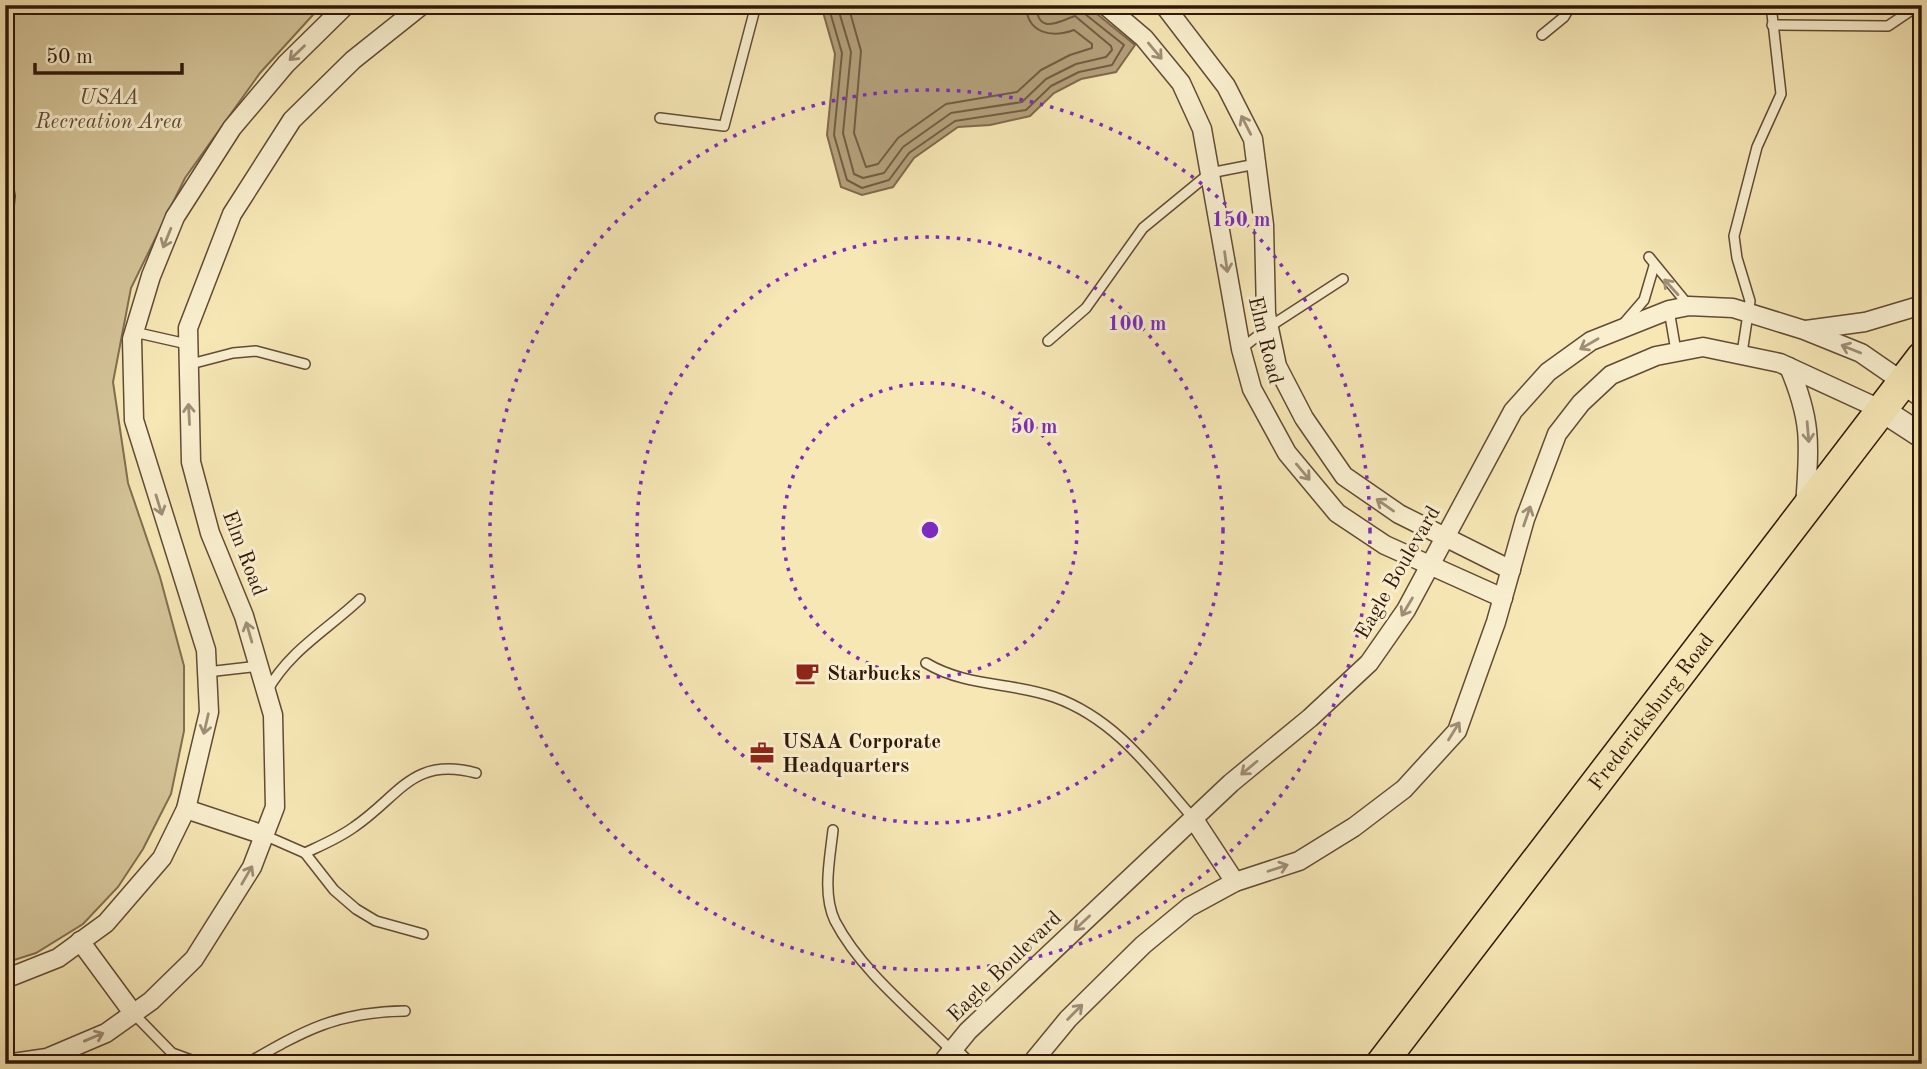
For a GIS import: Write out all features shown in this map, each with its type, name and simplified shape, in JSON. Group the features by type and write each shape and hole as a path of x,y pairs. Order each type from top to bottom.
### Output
{"main road":[{"name":"Fredericksburg Road","path":"1381,1064 1882,410 1912,389 1922,357"}],"street":[{"path":"5,979 58,958 106,923 162,858 186,809 209,712 206,650 134,420 134,332 151,276 175,217 232,128 286,64 346,5"},
{"name":"Elm Road","path":"7,1064 47,1058 106,1032 133,1013 194,959 252,867 275,807 272,715 244,616 210,533 191,462 188,328 232,214 292,120 353,60 422,5"},
{"name":"Elm Road","path":"1105,5 1144,38 1181,83 1202,129 1241,349 1252,389 1287,453 1337,513 1385,545 1503,598"},
{"name":"Elm Road","path":"1164,5 1226,86 1253,139 1264,225 1269,327 1277,366 1304,418 1344,476 1399,514 1444,539 1511,569"},
{"path":"1804,330 1865,322 1922,305"},
{"name":"Eagle Boulevard","path":"946,1057 1193,818 1369,663 1406,610 1513,411 1548,372 1591,341 1669,310 1689,306 1733,308 1804,330 1861,353 1912,389"},
{"path":"1031,1064 1068,1020 1143,945 1189,907 1235,882 1299,861 1354,827 1404,789 1457,731 1503,598 1525,519 1557,434 1581,403 1611,376 1656,356 1676,351 1703,347 1742,353 1789,367 1882,410 1922,436"},
{"path":"1789,367 1805,404 1810,437 1805,509"},
{"path":"186,809 264,835"},
{"path":"1193,818 1235,882"},
{"path":"80,941 133,1013"},
{"path":"946,1057 965,1064"}],"lane":[{"path":"660,118 724,126 756,5"},
{"path":"1542,35 1564,17 1571,5"},
{"path":"1742,353 1750,313 1748,288 1737,258 1734,236 1757,147 1782,94 1772,25 1772,5"},
{"path":"1772,25 1888,26 1919,5"},
{"path":"1048,341 1086,308 1143,228 1210,173 1256,164"},
{"path":"5,170 10,197 5,244"},
{"path":"1618,330 1644,300 1651,262 1689,306"},
{"path":"1241,349 1269,327 1343,279"},
{"path":"1669,310 1676,351"},
{"path":"134,332 187,344"},
{"path":"187,365 233,353 256,351 305,364"},
{"path":"267,693 298,649 326,631 360,599"},
{"path":"926,663 946,675 1054,697 1094,716 1121,735 1193,818"},
{"path":"207,672 259,666"},
{"path":"305,853 354,827 410,778 427,770 446,767 476,773"},
{"path":"833,830 827,878 834,919 868,967 946,1057"},
{"path":"264,835 305,853 334,890 356,909 376,921 423,934"},
{"path":"246,1064 288,1040 340,1017 370,1012 405,1011"},
{"path":"133,1013 172,1053 202,1064"},
{"path":"5,1057 7,1064"}],"green space":[{"name":"USAA Recreation Area","path":"5,5 322,5 260,73 185,178 131,288 113,382 128,483 160,577 184,666 184,731 171,794 143,849 118,887 83,924 36,953 5,963"}],"water":[{"path":"821,5 1031,5 1057,9 1061,5 1086,5 1135,45 1116,72 1081,79 1054,93 1030,116 990,125 958,127 914,158 893,187 862,195 841,187 827,135 835,54"}],"place":[{"name":"Starbucks","path":"807,673"},
{"name":"USAA Corporate Headquarters","path":"762,753"}]}
